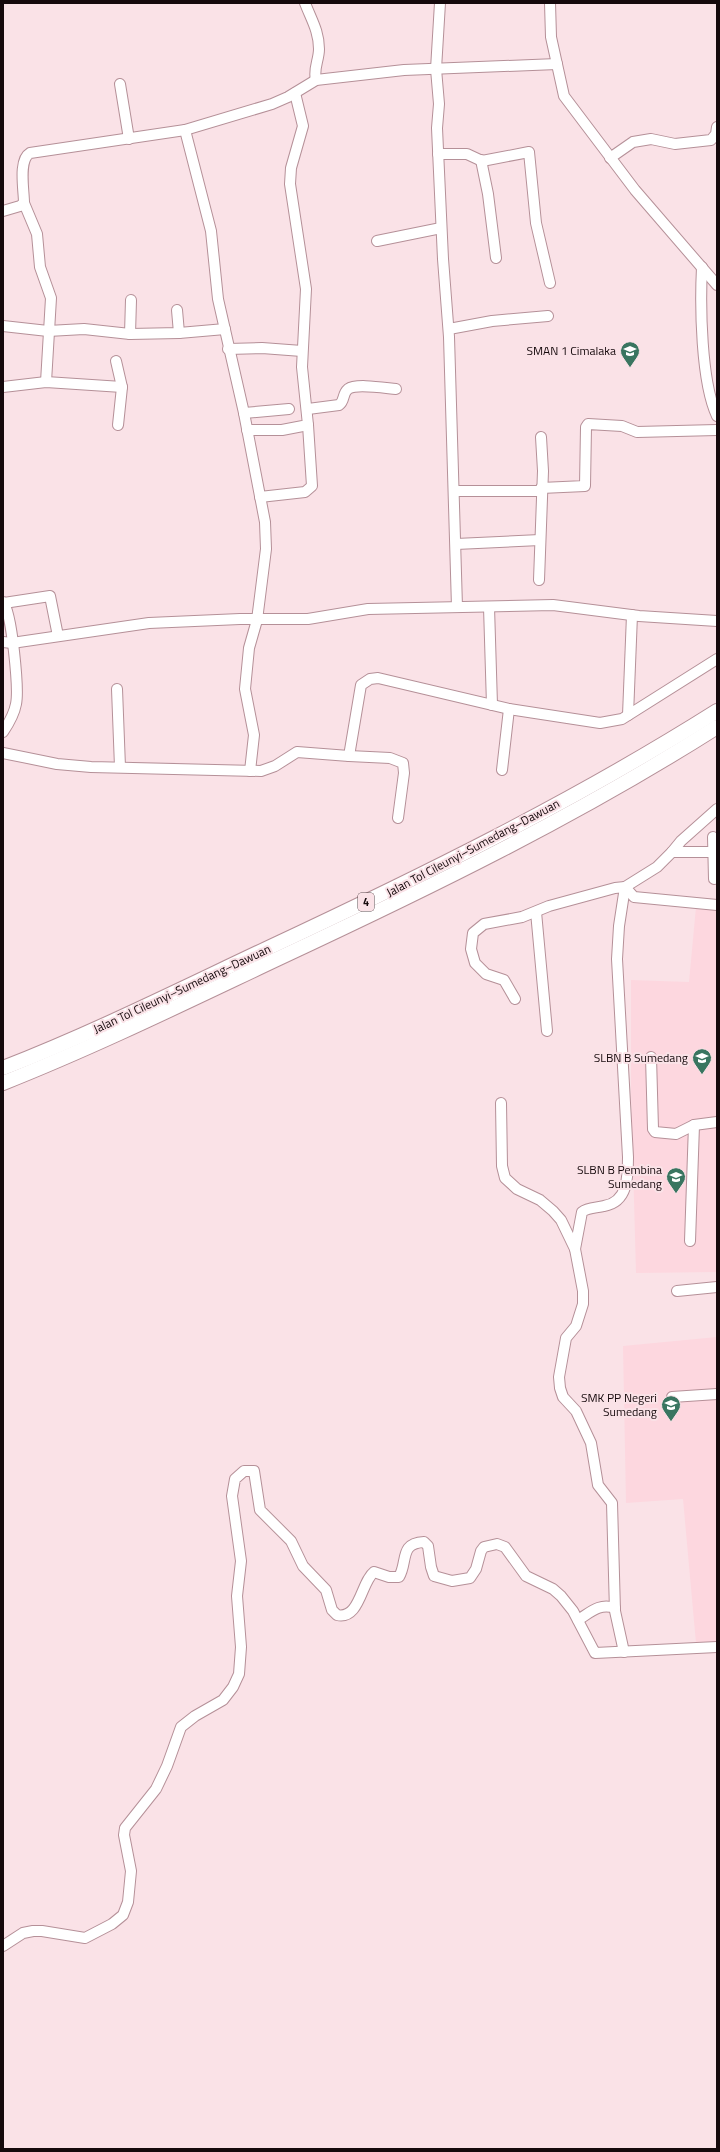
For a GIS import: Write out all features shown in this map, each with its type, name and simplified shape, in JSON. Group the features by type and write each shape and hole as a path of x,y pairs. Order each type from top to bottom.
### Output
{"highway":[{"name":"Jalan Tol Cileunyi–Sumedang–Dawuan","path":"3,1068 63,1044 385,894 507,832 717,711"},
{"name":"Jalan Tol Cileunyi–Sumedang–Dawuan","path":"3,1083 69,1057 398,903 500,851 603,794 717,727"}],"street":[{"path":"305,3 315,23 319,41 318,57 314,74 316,80"},
{"path":"440,3 436,69 439,104 438,154 441,228 448,329 458,607"},
{"path":"550,3 551,37 564,96 635,190 717,285"},
{"path":"46,382 51,298 40,267 37,234 24,202 22,172 27,155 185,130 272,104 295,93 316,80 404,70 557,64"},
{"path":"120,84 129,139"},
{"path":"260,497 305,492 312,486 308,409 302,367 306,289 290,184 291,168 303,126 295,93"},
{"path":"610,158 633,142 651,139 675,144 711,140 716,134 717,127"},
{"path":"185,130 211,231 218,299 228,349 244,412 265,522 266,549 257,620 249,648 245,689 254,735 250,771"},
{"path":"438,154 467,154 481,160 525,151 530,153 536,223 550,283"},
{"path":"481,160 488,194 496,258"},
{"path":"3,211 20,206 24,202"},
{"path":"377,241 441,228"},
{"path":"702,267 702,312 707,382 711,403 717,416"},
{"path":"130,334 131,300"},
{"path":"177,310 179,333"},
{"path":"448,329 487,322 548,316"},
{"path":"3,326 48,331 84,329 130,334 179,333 225,329"},
{"path":"228,349 262,348 302,351"},
{"path":"116,361 122,387 118,425"},
{"path":"3,387 46,382 122,387"},
{"path":"308,409 339,406 349,388 371,387 396,389"},
{"path":"244,412 289,409"},
{"path":"455,491 541,489 585,486 586,427 588,424 622,426 637,432 717,430"},
{"path":"247,430 282,430 308,425"},
{"path":"539,580 541,489 543,471 541,437"},
{"path":"456,544 540,540"},
{"path":"3,732 13,717 17,699 8,642 9,616 4,602 50,596 58,636"},
{"path":"8,642 149,623 308,619 368,609 553,605 632,615 717,621"},
{"path":"489,607 492,705"},
{"path":"628,715 632,615"},
{"path":"349,756 361,685 370,679 378,678 412,685 509,709 600,723 612,723 622,720 717,659"},
{"path":"117,689 120,767"},
{"path":"502,770 509,709"},
{"path":"3,753 57,764 250,771 261,771 275,766 297,752 390,758 403,762 404,773 398,818"},
{"path":"515,999 504,980 486,974 475,964 471,949 473,933 484,924 522,917 608,889 624,887 657,867 681,842 717,810"},
{"path":"713,837 714,879"},
{"path":"672,852 713,852"},
{"path":"624,887 634,897 717,905"},
{"path":"575,1249 582,1212 587,1209 607,1206 615,1202 621,1197 626,1184 628,1157 617,958 624,887"},
{"path":"536,912 547,1031"},
{"path":"651,1058 654,1131 662,1134 676,1134 694,1125 717,1122"},
{"path":"501,1103 502,1166 505,1178 518,1188 540,1200 553,1211 561,1220 575,1249 583,1291 583,1304 576,1326 566,1338 559,1382 563,1397 576,1411 591,1443 598,1485 612,1503 615,1608 624,1652"},
{"path":"690,1241 694,1125"},
{"path":"677,1291 717,1287"},
{"path":"672,1397 717,1394"},
{"path":"3,1946 23,1933 33,1931 42,1931 85,1938 112,1924 123,1915 128,1902 131,1871 124,1835 125,1828 156,1789 167,1766 181,1727 195,1716 223,1700 233,1687 239,1674 241,1647 237,1596 241,1562 232,1496 235,1479 244,1471 254,1471 260,1510 291,1541 303,1566 326,1590 332,1610 337,1615 346,1615 352,1610 372,1573 378,1572 394,1579 399,1577 408,1548 413,1544 424,1542 428,1546 430,1567 434,1576 452,1581 470,1578 476,1569 481,1551 484,1547 501,1545 505,1547 526,1576 553,1589 561,1596 578,1620 595,1653 717,1648"},
{"path":"578,1620 598,1607 608,1606 615,1608"}],"shaded area":[{"name":"SLBN B Pembina Sumedang","path":"696,907 717,909 717,1272 636,1273 631,1090 631,980 689,982"},
{"name":"SMK PP Negeri Sumedang","path":"717,1337 717,1641 696,1643 683,1499 626,1503 623,1346"}],"place":[{"name":"SMAN 1 Cimalaka","path":"630,368"},
{"name":"SLBN B Sumedang","path":"702,1075"},
{"name":"SLBN B Pembina Sumedang","path":"676,1194"},
{"name":"SMK PP Negeri Sumedang","path":"671,1422"}]}
